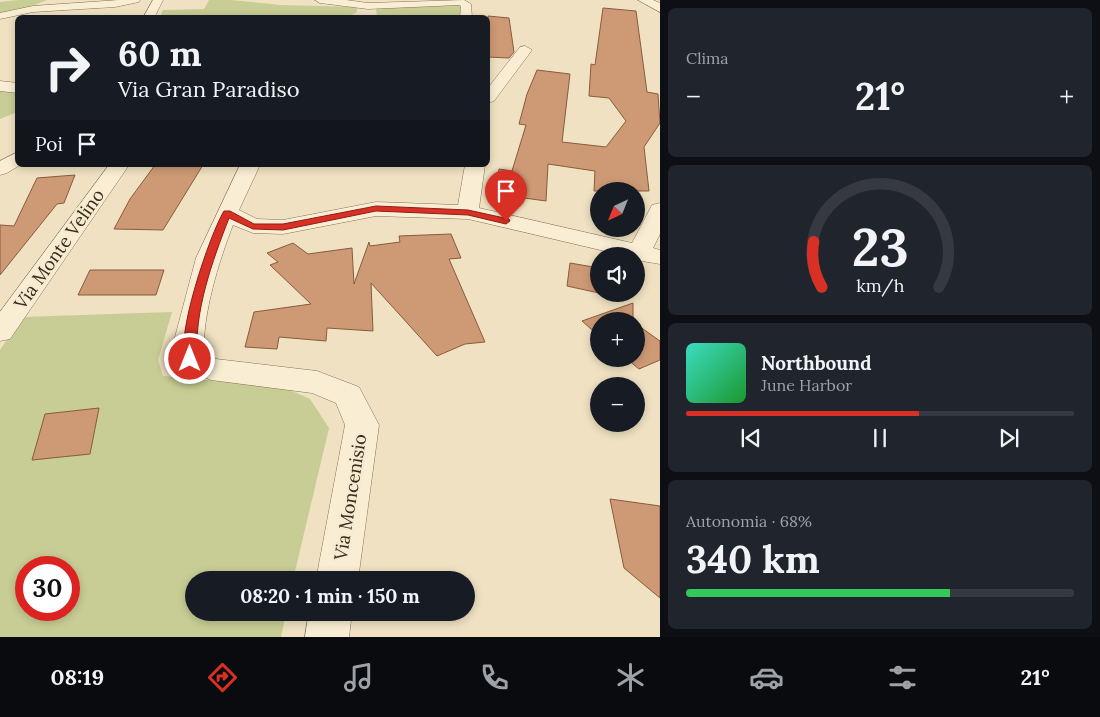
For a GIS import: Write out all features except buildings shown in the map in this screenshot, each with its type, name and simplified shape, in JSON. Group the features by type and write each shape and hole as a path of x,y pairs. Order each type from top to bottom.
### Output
{"street":[{"path":"0,16 33,9 115,4 135,0"},
{"path":"150,15 158,0"},
{"path":"320,0 368,3 459,2 466,4 466,15"},
{"path":"643,0 656,5 660,9"},
{"path":"60,15 68,6"},
{"path":"490,95 525,50"},
{"path":"0,86 15,88"},
{"path":"0,170 15,160"},
{"name":"Via Monte Velino","path":"0,332 118,167"},
{"name":"Via Moncenisio","path":"249,167 208,258 190,337 190,359 211,369 317,382 348,395 362,425 338,571"},
{"path":"468,212 475,167"},
{"path":"227,213 253,226 283,227 376,209 468,212 650,255 660,210"},
{"path":"328,637 331,621"}],"green space":[{"path":"47,0 29,7 0,13 0,2"},
{"path":"209,0 231,0 280,5 358,7 356,13 351,15 161,15 163,10 204,9"},
{"path":"453,4 460,5 460,15 377,15 376,8"},
{"path":"0,90 15,91 15,113 0,119"},
{"path":"172,312 158,360 163,376 283,387 310,399 329,428 295,571 185,571 185,621 284,621 281,637 0,637 0,350 22,317"}],"route":[{"path":"190,359 190,337 208,258 227,213 253,226 283,227 376,209 468,212 506,221"}]}
